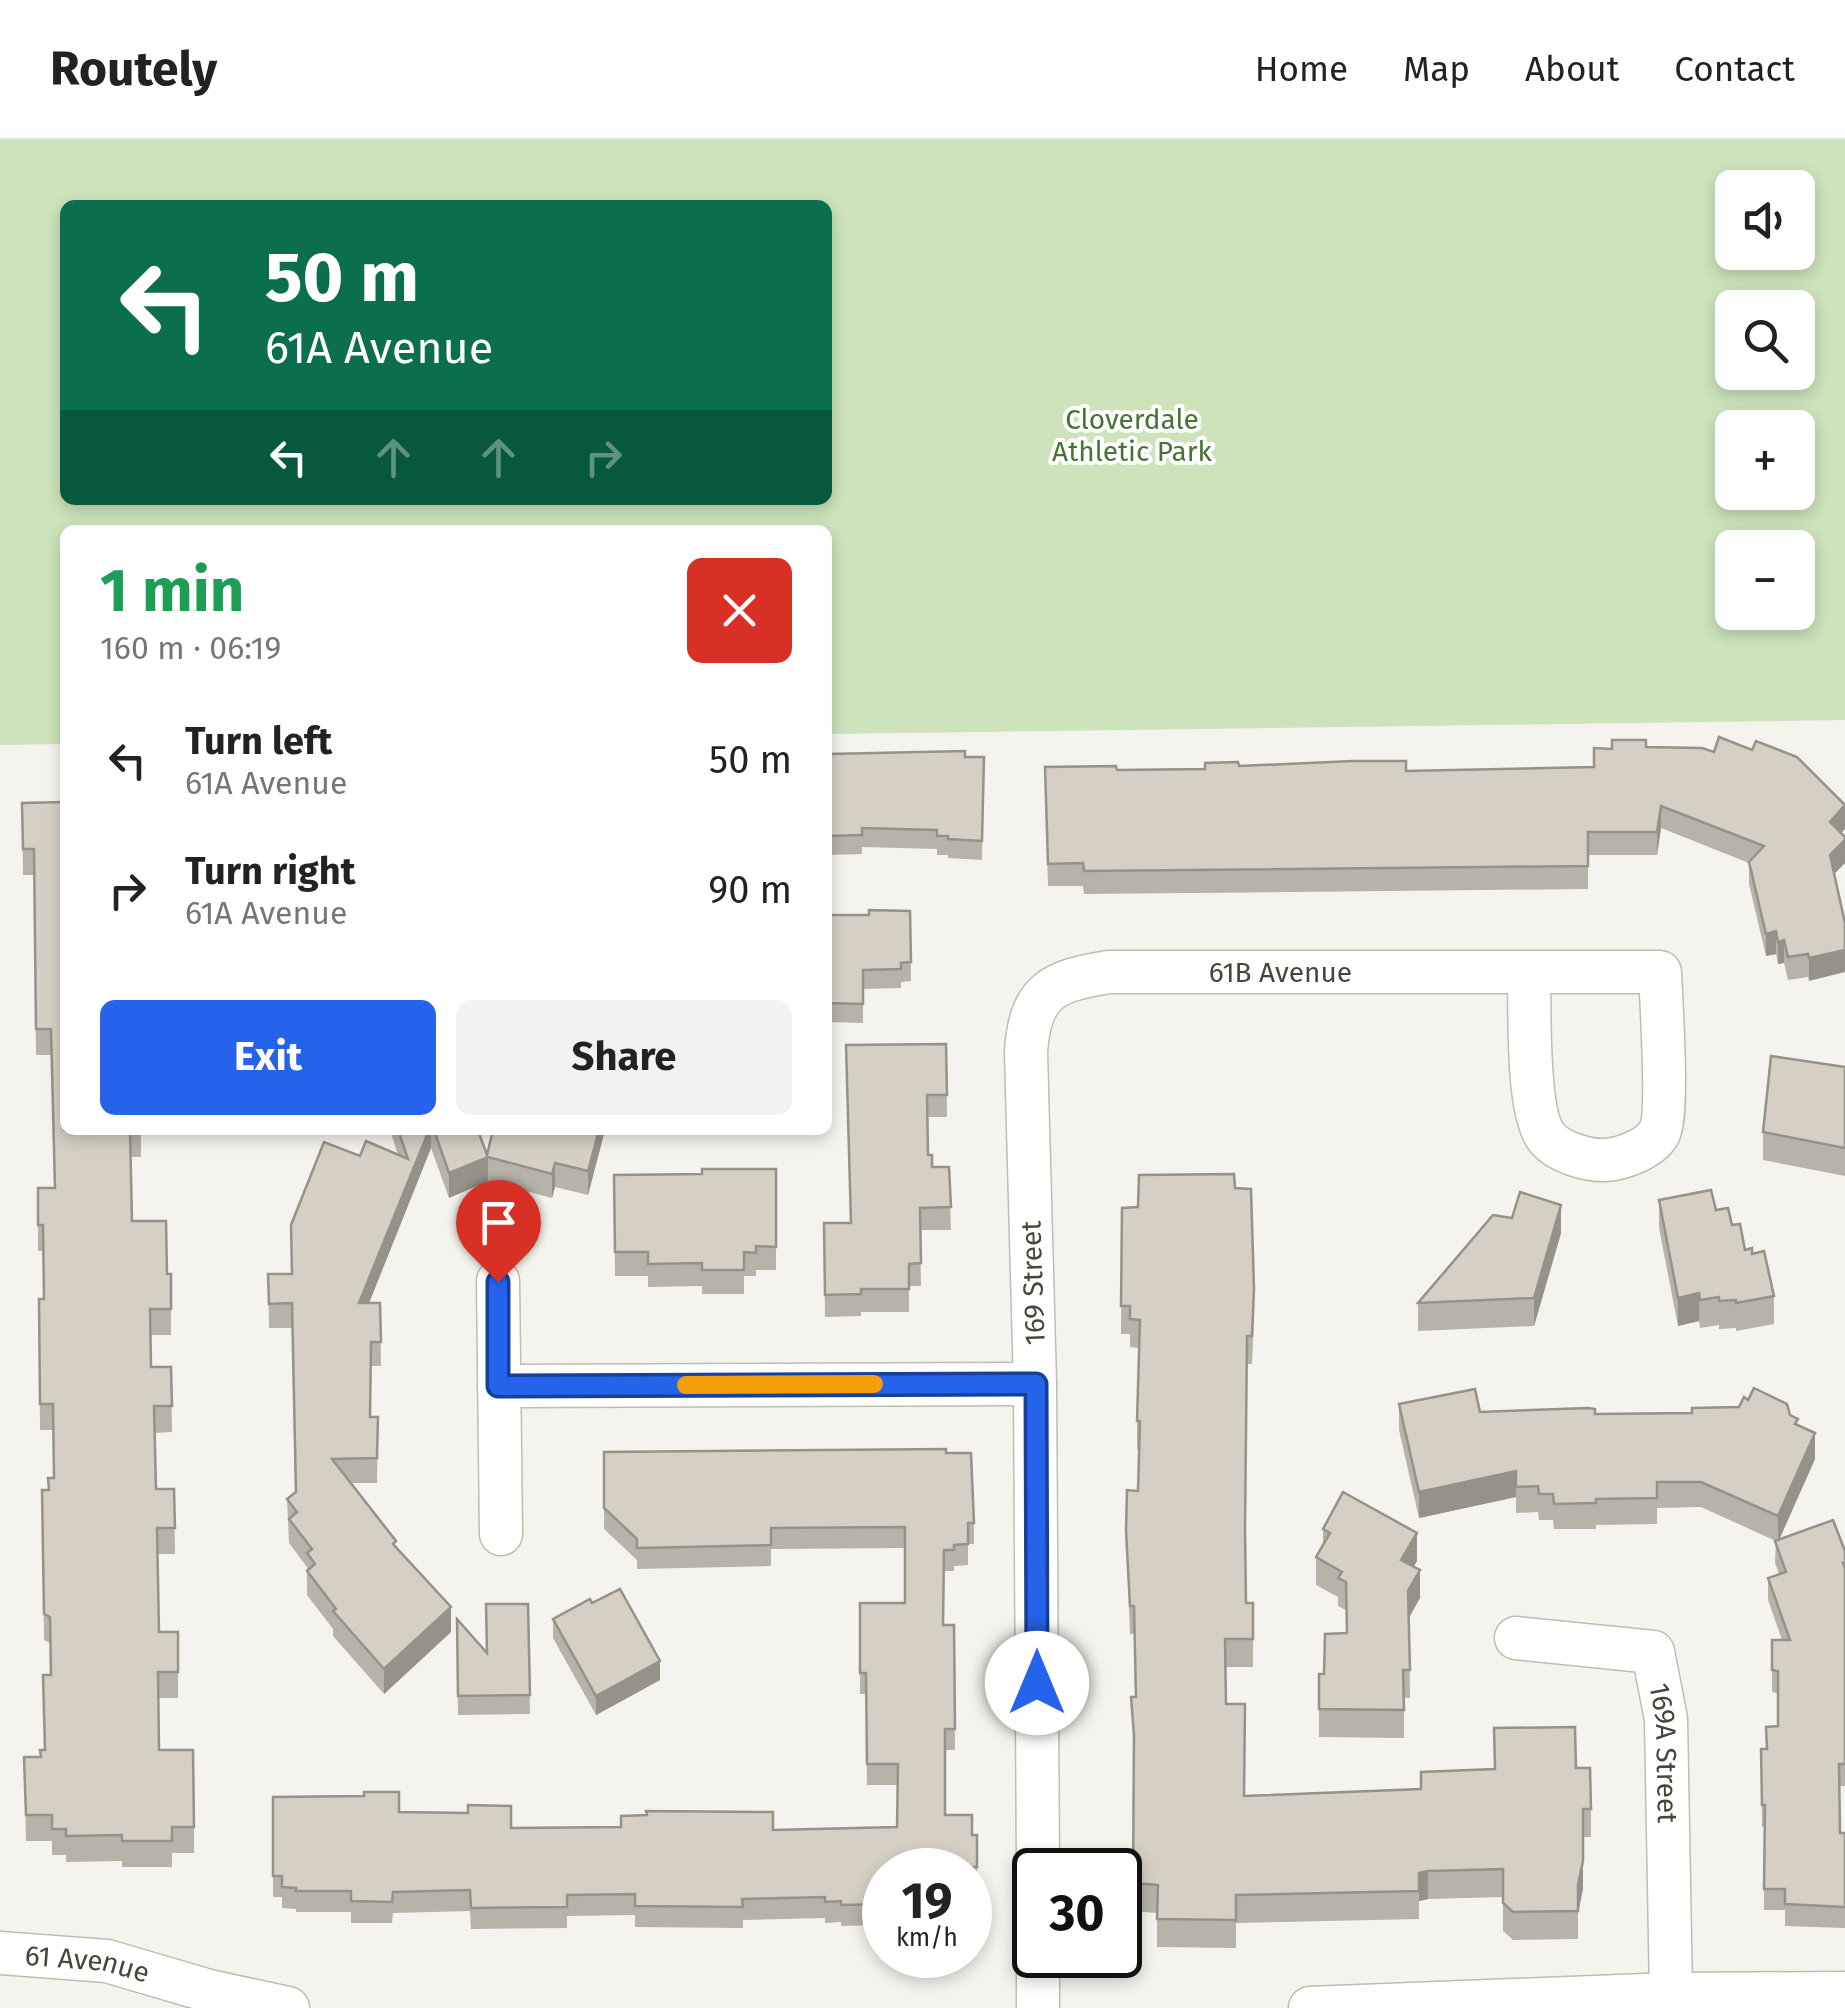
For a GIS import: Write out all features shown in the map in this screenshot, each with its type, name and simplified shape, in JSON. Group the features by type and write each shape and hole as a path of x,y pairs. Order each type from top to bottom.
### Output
{"street":[{"name":"61B Avenue","path":"1039,1000 1067,979 1110,972 1660,972 1663,1107 1658,1134 1638,1151 1604,1160 1573,1154 1548,1140 1534,1114 1529,973"},
{"name":"169 Street","path":"1038,1848 1036,1384 1026,1052 1028,1022 1039,1000"},
{"path":"498,1282 501,1534"},
{"path":"498,1386 1036,1384"},
{"name":"169A Street","path":"1516,1638 1653,1652 1666,1719 1671,1994"},
{"name":"61 Avenue","path":"0,1953 107,1961 208,1992 288,2008"},
{"path":"1038,1978 1038,2008"},
{"path":"1310,2008 1671,1994 1845,1993"}],"green space":[{"name":"Cloverdale Athletic Park","path":"0,140 1845,140 1845,720 832,734 832,525 60,525 60,744 0,745"}],"building":[{"path":"1719,737 1752,750 1756,741 1797,757 1845,805 1830,822 1845,840 1830,855 1845,923 1845,950 1809,958 1808,954 1788,957 1784,940 1778,942 1776,931 1766,934 1749,862 1764,846 1661,806 1657,832 1588,832 1588,866 1084,871 1083,863 1048,864 1045,767 1205,769 1205,763 1238,762 1239,766 1406,761 1406,771 1594,767 1594,748 1612,749 1612,740 1646,740 1646,747 1702,748 1714,752"},
{"path":"965,751 965,757 984,757 982,841 948,839 937,836 937,830 862,828 862,835 832,836 832,754"},
{"path":"60,802 60,1135 130,1135 132,1221 166,1221 171,1309 150,1309 151,1367 171,1367 172,1406 154,1406 156,1489 174,1489 175,1528 157,1528 159,1632 178,1632 178,1672 158,1672 159,1750 193,1750 194,1827 172,1827 172,1841 122,1841 122,1835 66,1836 66,1829 52,1829 52,1815 26,1815 24,1757 41,1757 40,1750 45,1750 43,1675 51,1675 50,1617 44,1614 42,1490 49,1490 48,1478 54,1478 53,1404 40,1404 39,1299 44,1299 38,1188 55,1188 51,1029 36,1029 34,849 23,849 22,803"},
{"path":"869,910 910,911 911,962 901,963 901,969 863,970 863,1004 832,1003 832,915 869,915"},
{"path":"946,1044 947,1095 927,1095 928,1155 932,1155 932,1167 949,1167 951,1207 920,1208 921,1263 909,1264 909,1289 861,1289 861,1294 825,1295 824,1223 851,1223 846,1045"},
{"path":"1771,1056 1845,1067 1845,1148 1763,1132"},
{"path":"400,1135 427,1135 359,1303 380,1303 381,1342 371,1342 370,1417 378,1417 377,1458 332,1459 396,1541 393,1544 451,1607 384,1669 333,1611 336,1609 307,1571 315,1564 307,1553 312,1549 289,1519 297,1512 287,1499 296,1492 292,1303 269,1304 268,1274 292,1274 291,1225 324,1142 360,1156 366,1141 408,1159"},
{"path":"436,1135 480,1135 487,1155 492,1135 598,1135 588,1171 555,1163 552,1174 488,1157 449,1173"},
{"path":"702,1169 776,1169 776,1247 756,1246 756,1253 744,1252 744,1270 702,1270 702,1263 648,1264 648,1252 615,1252 614,1175 702,1174"},
{"path":"1234,1174 1235,1188 1251,1189 1254,1289 1252,1336 1247,1336 1245,1530 1246,1603 1253,1603 1253,1639 1225,1639 1226,1704 1245,1704 1244,1796 1421,1789 1421,1772 1495,1769 1494,1728 1575,1727 1576,1768 1590,1768 1591,1809 1583,1809 1578,1911 1513,1912 1503,1903 1503,1869 1419,1873 1419,1891 1236,1895 1236,1920 1157,1919 1158,1885 1142,1884 1142,1848 1133,1848 1134,1606 1130,1606 1126,1531 1127,1490 1138,1491 1140,1320 1130,1319 1130,1306 1121,1306 1122,1208 1138,1207 1139,1175"},
{"path":"1711,1190 1716,1210 1728,1208 1732,1225 1740,1224 1745,1250 1752,1248 1752,1254 1764,1251 1774,1296 1736,1303 1719,1301 1719,1297 1700,1300 1699,1293 1678,1298 1659,1200"},
{"path":"1520,1192 1561,1205 1534,1298 1418,1303 1493,1215 1512,1218"},
{"path":"1754,1388 1787,1404 1790,1415 1798,1419 1795,1424 1815,1433 1778,1516 1701,1482 1657,1482 1657,1498 1554,1504 1553,1494 1539,1494 1538,1486 1516,1487 1516,1471 1419,1492 1399,1404 1475,1389 1480,1412 1588,1408 1595,1409 1595,1414 1692,1413 1692,1408 1739,1407"},
{"path":"946,1449 946,1453 971,1453 974,1523 968,1523 968,1544 944,1550 943,1625 954,1625 955,1729 945,1729 945,1815 972,1815 977,1848 862,1848 862,1905 825,1902 825,1897 742,1899 743,1907 635,1906 635,1894 567,1895 567,1907 471,1908 470,1890 393,1892 392,1902 351,1901 351,1891 296,1891 282,1887 282,1876 273,1876 273,1797 399,1792 399,1812 468,1813 468,1805 511,1806 511,1828 621,1827 621,1816 647,1815 646,1811 773,1812 773,1830 897,1827 898,1764 867,1764 866,1673 860,1673 860,1603 905,1603 905,1527 771,1528 771,1545 637,1548 637,1539 604,1508 604,1452"},
{"path":"1343,1492 1417,1533 1401,1560 1420,1570 1408,1591 1410,1670 1403,1670 1404,1710 1319,1709 1325,1634 1347,1633 1346,1582 1338,1578 1342,1572 1316,1557 1330,1533 1323,1529"},
{"path":"1833,1520 1845,1551 1845,1764 1839,1764 1840,1833 1845,1833 1845,1907 1785,1904 1785,1889 1764,1889 1761,1749 1767,1749 1766,1727 1778,1726 1778,1671 1772,1670 1772,1640 1790,1640 1768,1578 1786,1572 1775,1541"},
{"path":"620,1589 660,1661 596,1696 553,1619 590,1599 592,1603"},
{"path":"486,1604 528,1604 530,1695 458,1696 457,1619 487,1653"}],"slow traffic":[{"path":"686,1385 874,1384"}],"route":[{"path":"498,1282 498,1386 1036,1384 1037,1683"}]}
